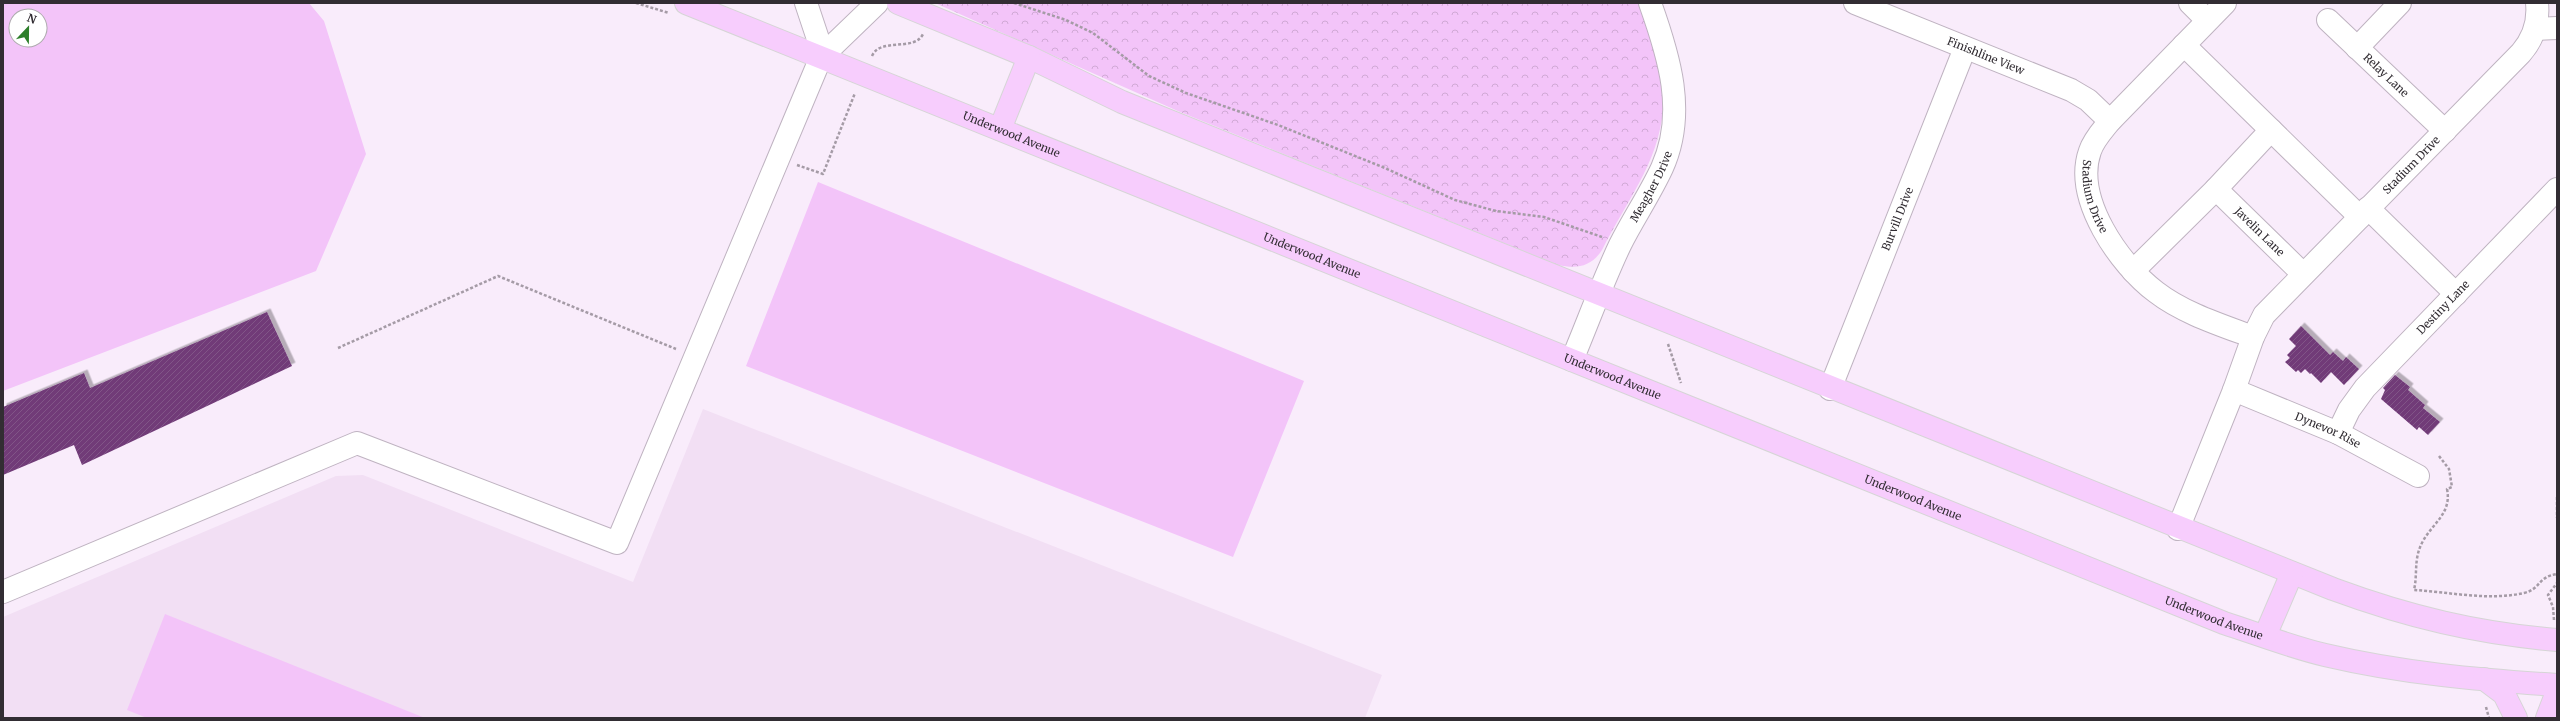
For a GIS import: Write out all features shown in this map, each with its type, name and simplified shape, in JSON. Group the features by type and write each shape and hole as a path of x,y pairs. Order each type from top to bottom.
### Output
{"main road":[{"name":"Underwood Avenue","path":"686,3 2192,610 2301,649 2362,662 2484,679 2557,685"},
{"path":"898,3 1029,58 1122,102 2178,529 2368,602 2417,618 2492,632 2555,632"},
{"path":"1000,129 1029,58"},
{"path":"2265,636 2292,573"},
{"path":"2484,679 2504,694 2516,718"},
{"path":"2547,718 2557,692"}],"street":[{"path":"806,3 819,42 821,57"},
{"path":"3,592 357,443 618,543 780,159 821,57 876,3"},
{"name":"Meagher Drive","path":"1572,360 1598,295 1620,246 1662,167 1671,138 1674,82 1667,50 1650,3"},
{"name":"Finishline View","path":"1855,3 2071,90 2088,100 2110,121"},
{"path":"2190,3 2207,20"},
{"name":"Stadium Drive","path":"2225,3 2110,121 2090,150 2087,164 2090,195 2103,229 2133,271 2158,293 2185,308 2253,337"},
{"path":"2357,48 2400,3"},
{"name":"Stadium Drive","path":"2178,529 2234,390 2253,337 2264,315 2445,131 2528,44 2535,29 2537,3"},
{"name":"Relay Lane","path":"2328,20 2445,131"},
{"path":"2535,29 2557,28"},
{"path":"2184,45 2271,130 2456,294"},
{"name":"Burvill Drive","path":"1830,389 1965,48"},
{"path":"2133,271 2216,190 2271,130"},
{"name":"Destiny Lane","path":"2338,433 2357,398 2557,189"},
{"name":"Javelin Lane","path":"2216,190 2303,274"},
{"name":"Dynevor Rise","path":"2234,390 2338,433 2418,476"}],"path":[{"path":"1014,3 1066,20 1093,33 1149,76 1186,93 1278,125 1385,168 1455,200 1496,211 1544,217 1620,246"},
{"path":"870,59 878,49 912,42 922,37 924,31"},
{"path":"780,159 823,174 856,92"},
{"path":"338,348 498,276 678,350"},
{"path":"1660,320 1689,407"},
{"path":"2439,456 2449,469 2452,487 2447,489 2448,502 2444,512 2423,541 2416,557 2414,590 2507,597 2532,591 2545,576 2557,574"},
{"path":"2557,497 2557,518"},
{"path":"2555,632 2553,607 2548,595 2557,582"},
{"path":"2484,702 2489,718"}],"shaded area":[{"path":"703,409 1382,675 1365,718 3,718 3,617 336,476 363,475 633,582"}],"green space":[{"path":"3,3 309,3 324,21 366,154 316,271 3,391"},
{"path":"935,3 1638,3 1659,60 1663,89 1662,114 1658,138 1640,182 1598,256 1583,265 1571,267 1558,265 1180,112"},
{"path":"818,182 1304,381 1233,557 746,366"},
{"path":"165,614 425,718 147,718 127,710"}],"building":[{"path":"267,312 292,366 82,465 74,445 3,475 3,407 84,373 90,388"},
{"path":"2301,326 2330,355 2333,352 2343,361 2346,357 2359,369 2344,385 2331,372 2321,383 2305,369 2301,373 2298,370 2296,372 2285,362 2290,358 2287,355 2296,346 2289,339"},
{"path":"2395,375 2410,387 2408,390 2425,405 2423,408 2440,422 2428,435 2419,427 2417,430 2381,399 2385,390 2383,388"}]}
